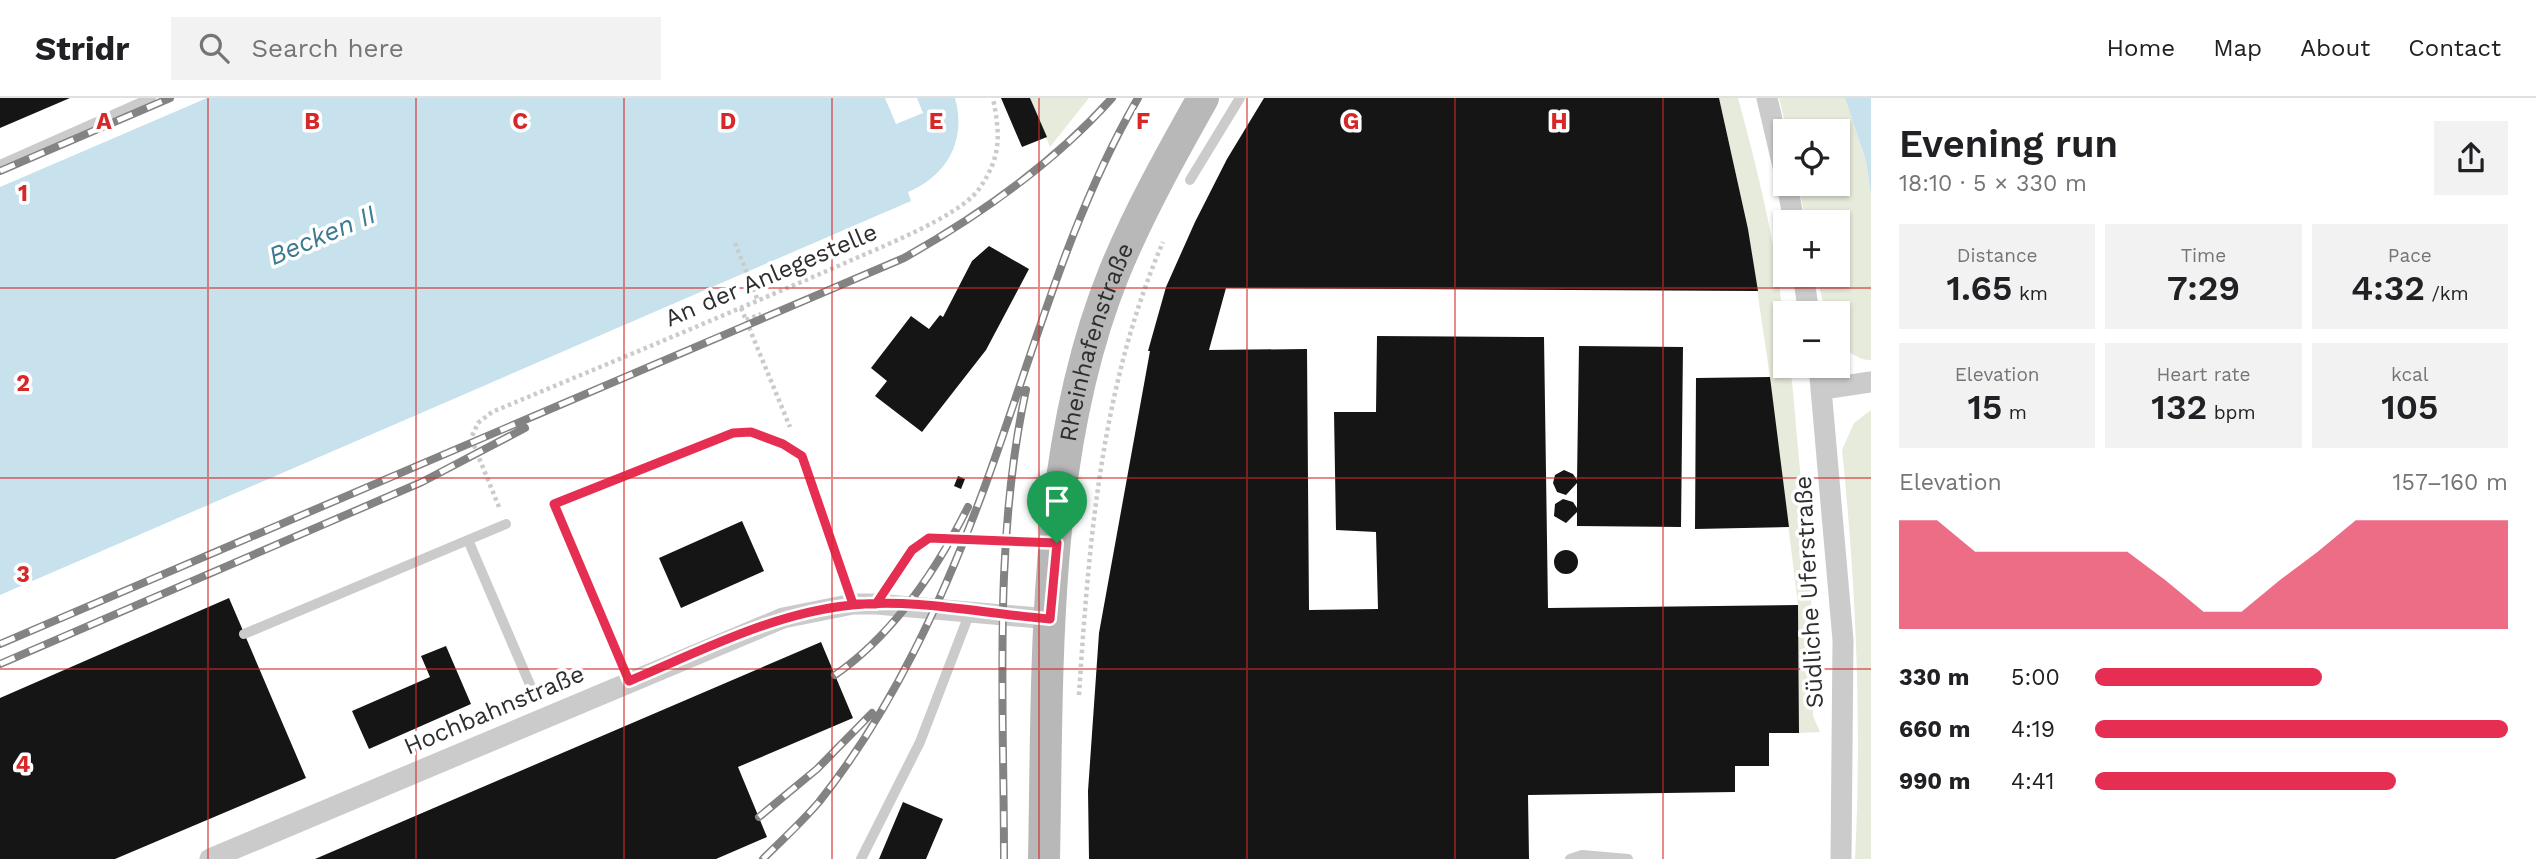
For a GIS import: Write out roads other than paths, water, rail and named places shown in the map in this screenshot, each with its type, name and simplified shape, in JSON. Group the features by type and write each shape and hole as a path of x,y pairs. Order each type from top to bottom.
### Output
{"main road":[{"name":"Rheinhafenstraße","path":"1044,859 1050,619 1062,491 1075,408 1090,347 1114,274 1153,189 1203,98"}],"street":[{"path":"1767,98 1773,124"},
{"name":"Südliche Uferstraße","path":"1821,378 1843,640 1841,859"},
{"path":"1823,389 1870,382"},
{"name":"Hochbahnstraße","path":"210,859 783,618 853,604 876,604 1050,619"}],"lane":[{"path":"0,164 132,102 151,98"},
{"path":"1191,180 1240,98"},
{"path":"629,681 554,504 733,433 751,432 783,444 802,456 853,604"},
{"path":"244,634 506,524"},
{"path":"468,540 534,694"},
{"path":"861,859 920,742 970,612"},
{"path":"1570,859 1581,855 1628,859"}],"water":[{"name":"Becken II","path":"207,98 955,98 958,128 951,155 933,176 908,192 911,201 0,595 0,187"},
{"path":"1845,98 1871,98 1871,195 1866,161"}],"railway":[{"path":"0,171 170,98"},
{"path":"0,644 904,258 1014,187 1065,145 1112,98"},
{"path":"763,859 819,802 846,766 914,651 969,528 1071,239 1113,144 1138,98"},
{"path":"1004,859 1002,683 1005,564 1016,447 1026,390"},
{"path":"0,664 422,482 525,428"},
{"path":"835,675 876,641 912,599 928,577 968,507"},
{"path":"759,817 817,769 872,713"}]}
